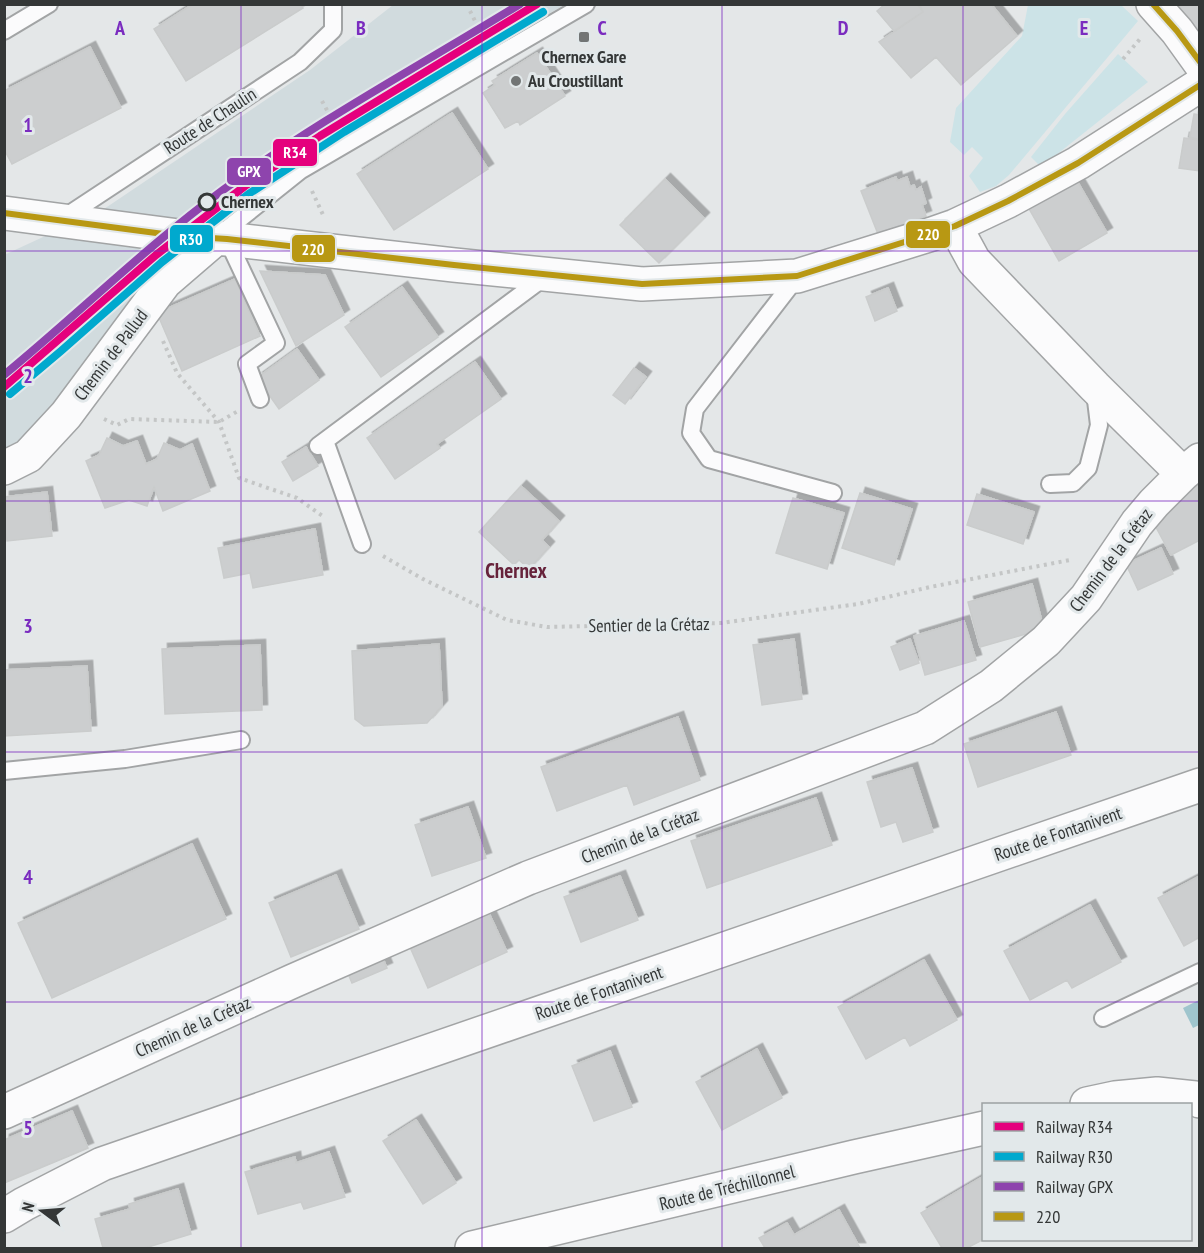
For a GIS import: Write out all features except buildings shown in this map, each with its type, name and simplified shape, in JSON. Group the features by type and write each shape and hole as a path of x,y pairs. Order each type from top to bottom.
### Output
{"street":[{"path":"1153,4 1200,63"},
{"path":"9,217 61,220 179,236 642,284 797,276 955,226 1008,201 1078,163 1200,85"},
{"path":"955,226 974,261 1095,387 1191,467"},
{"name":"Chemin de Pallud","path":"4,468 28,456 66,415 165,282 221,239"},
{"name":"Chemin de la Crétaz","path":"4,1112 528,878 925,728 992,686 1046,641 1086,598 1148,509 1191,467"},
{"name":"Route de Fontanivent","path":"4,1216 102,1164 1200,785"},
{"path":"1092,1103 1157,1094 1195,1098 1200,1101"},
{"name":"Route de Tréchillonnel","path":"471,1248 982,1128"}],"lane":[{"path":"4,31 49,4"},
{"name":"Route de Chaulin","path":"61,220 300,62 333,30 333,4"},
{"path":"260,399 247,364 276,343 221,239 301,170 586,4"},
{"path":"362,544 321,443 548,274"},
{"path":"797,276 695,409 691,433 709,459 833,493"},
{"path":"1050,484 1073,483 1088,468 1099,425 1095,387"},
{"path":"4,771 125,759 241,740"},
{"path":"1103,1018 1200,972"}],"path":[{"path":"470,11 476,23"},
{"path":"1123,59 1141,38"},
{"path":"322,101 328,112"},
{"path":"148,305 177,373 219,422"},
{"path":"117,424 129,419 219,422"},
{"name":"Sentier de la Crétaz","path":"219,422 239,478 297,498 362,544 423,579 507,620 547,627 721,623 858,604 930,587 1078,559"}],"shaded area":[{"path":"393,5 564,5 297,161 217,221 174,263 79,377 13,450 5,455 4,255 104,209 310,70"},
{"path":"1028,5 1121,5 1138,21 1009,175 996,186 980,192 969,176 983,158 972,147 964,155 950,142 956,108 1022,36"},
{"path":"1118,54 1148,82 1041,167 1031,157"},
{"path":"1199,1000 1199,1025 1193,1028 1183,1008"}],"rail line":[{"name":"GPX","path":"4,375 167,234 223,190 295,140 520,4"},
{"name":"R34","path":"4,387 156,255 245,186 320,136 537,4"},
{"name":"R30","path":"10,394 162,262 250,193 344,132 543,12"}],"transit line":[{"name":"220","path":"1153,4 1200,62"},
{"name":"220","path":"4,213 179,236 227,239 642,284 797,276 955,226 1008,201 1078,163 1200,85"}],"place":[{"name":"Chernex Gare","path":"584,37"},
{"name":"Au Croustillant","path":"516,81"},
{"name":"Chernex","path":"207,202"}],"district":[{"name":"Chernex","path":"516,571"}]}
